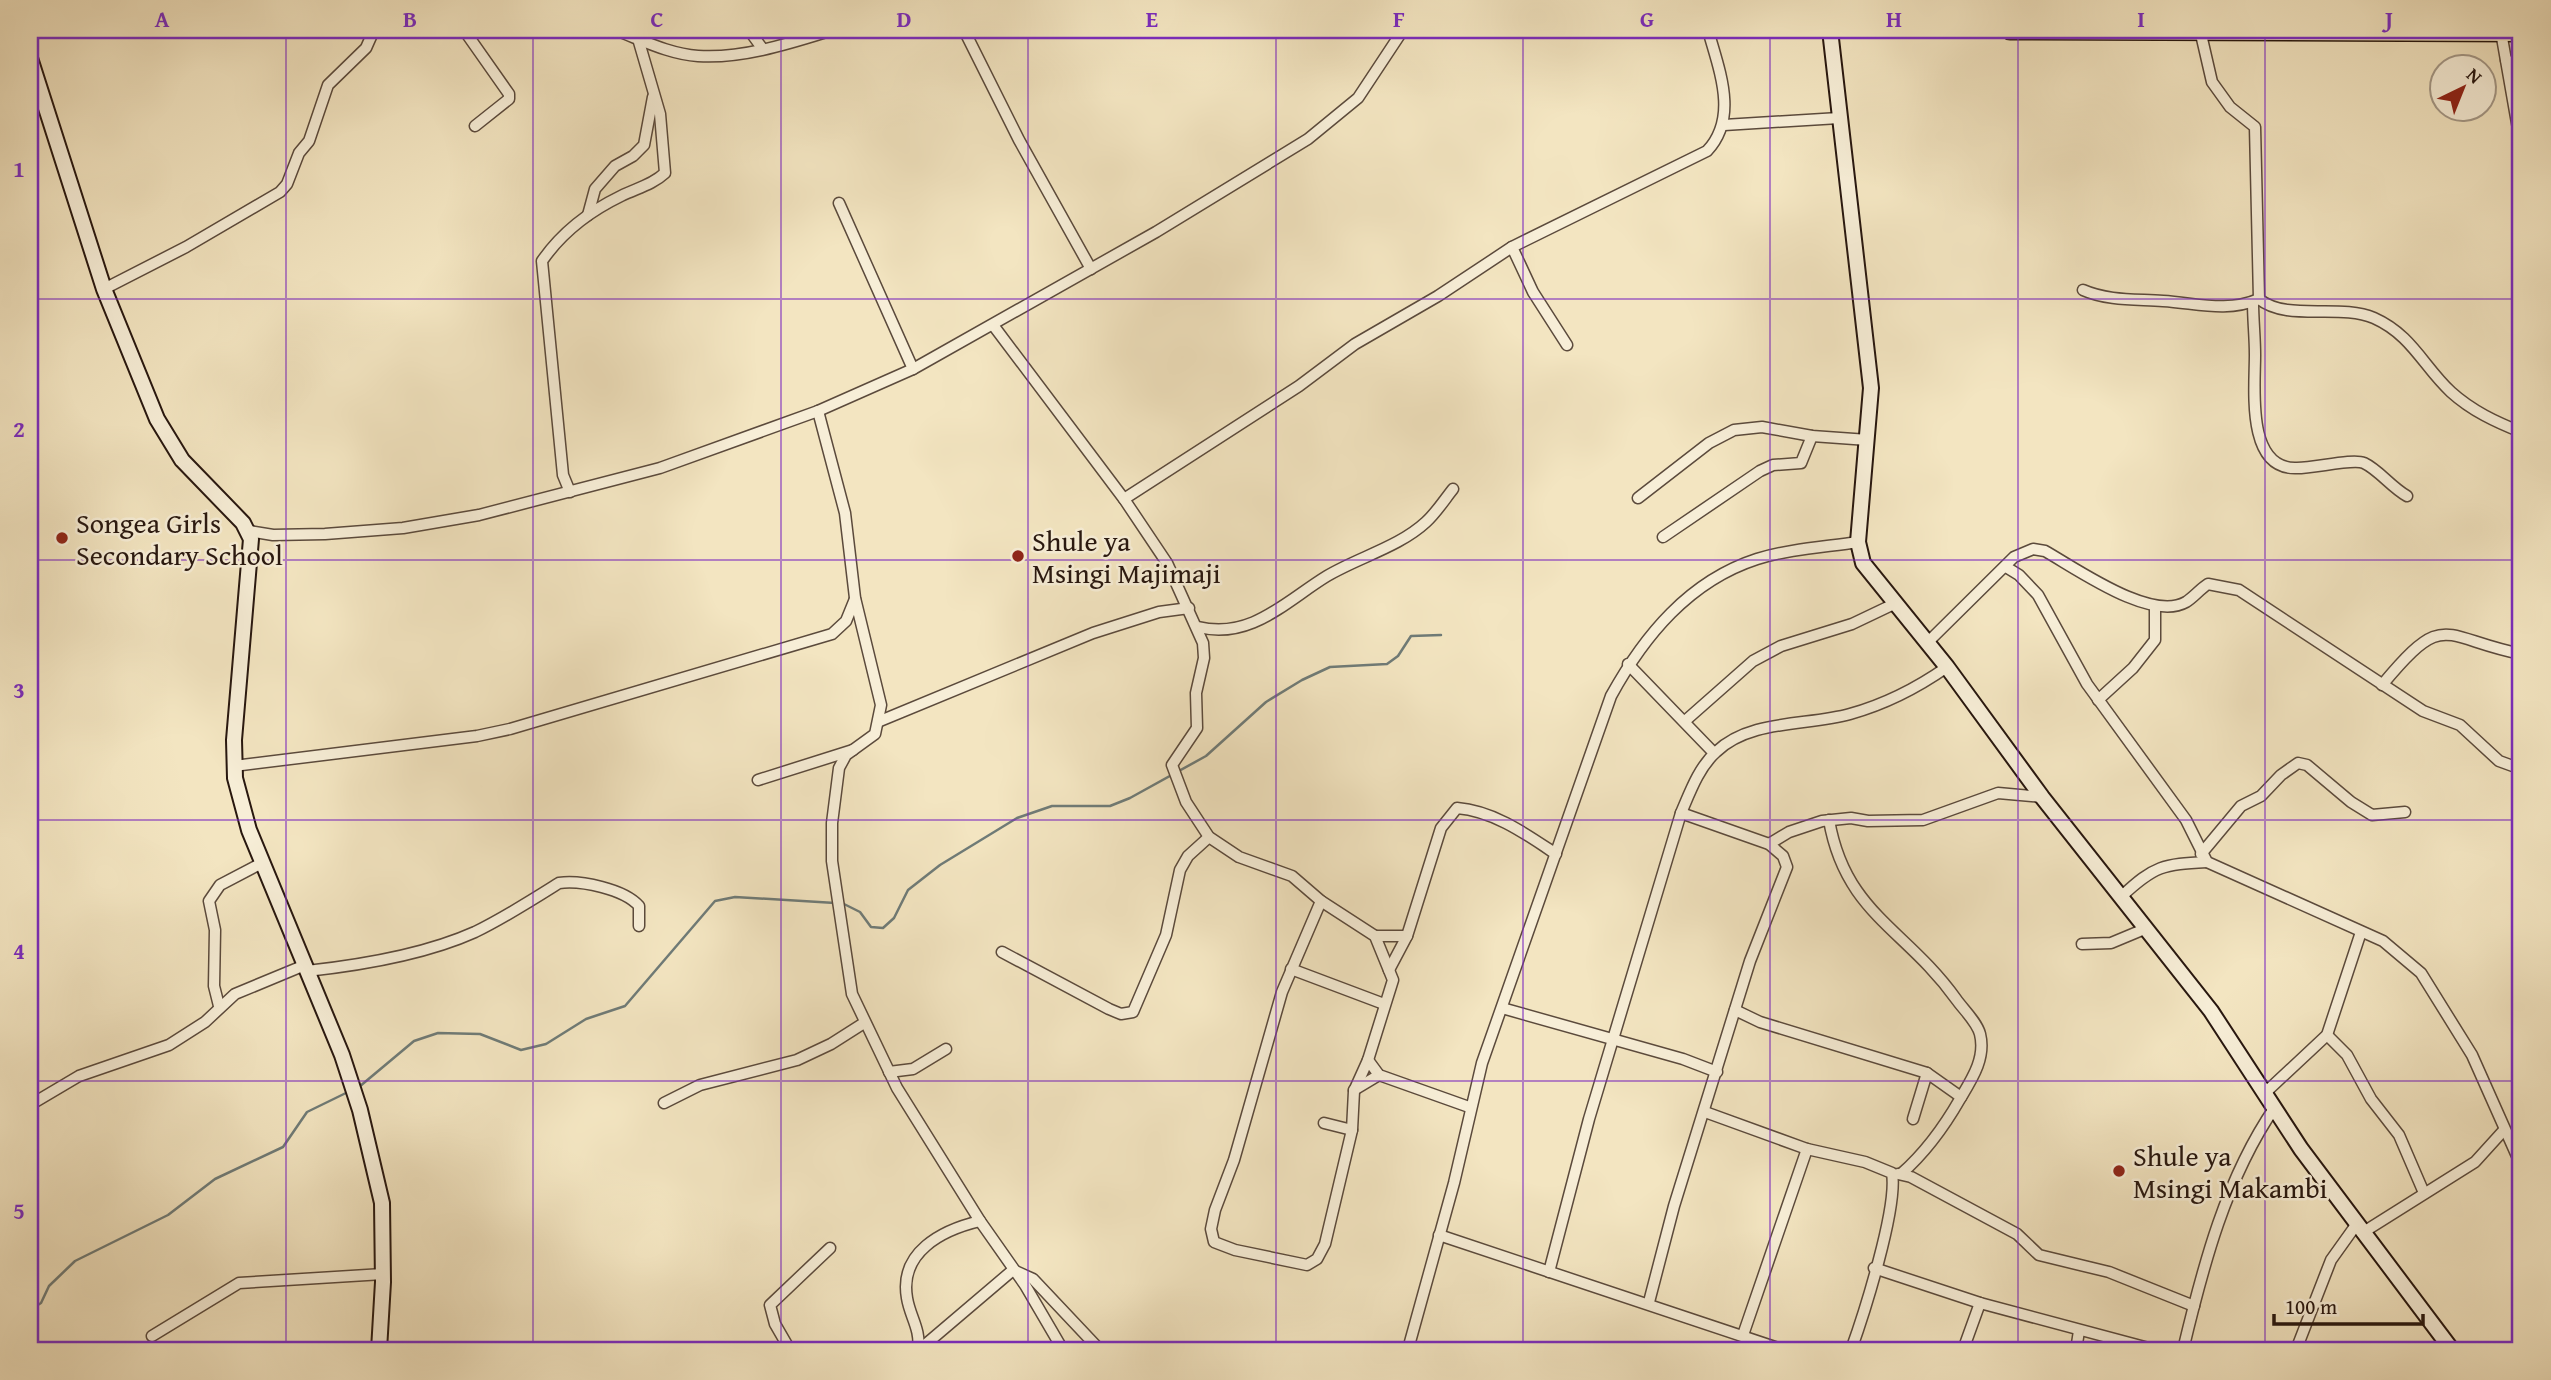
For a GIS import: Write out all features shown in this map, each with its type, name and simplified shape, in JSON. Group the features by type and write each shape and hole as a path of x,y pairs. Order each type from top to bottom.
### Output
{"highway":[{"path":"2010,30 2521,32"}],"street":[{"path":"464,30 509,94 509,100 475,126"},
{"path":"749,30 761,48"},
{"path":"621,31 639,42 697,56 761,48 833,30"},
{"path":"964,30 1019,140 1091,269"},
{"path":"249,531 273,535 403,528 515,508 660,468 818,411 913,369 993,325 1308,139 1358,98 1404,30"},
{"path":"1124,499 1299,386 1355,344 1438,296 1512,247 1684,164 1707,150 1718,139 1724,125 1725,105 1707,30"},
{"path":"1830,30 1871,388 1858,542 1863,563 1947,667 2042,797 2211,1011 2359,1229 2452,1350"},
{"path":"2200,30 2212,82 2230,107 2255,127 2256,300 2253,401 2258,434 2271,458 2284,468 2314,469 2351,462 2365,463 2407,496"},
{"path":"104,289 186,247 281,192 299,153 309,141 328,85 366,48 372,31"},
{"path":"2501,32 2521,146"},
{"path":"570,492 563,475 542,261 555,242 589,215 625,194 656,181 665,173 660,114 639,42"},
{"path":"30,58 104,289 167,437 182,460 249,531 251,548 234,766 238,793 262,863 348,1071 360,1110 382,1203 383,1273 379,1350"},
{"path":"2506,60 2521,68"},
{"path":"589,215 595,189 615,166 634,156 644,145 654,93"},
{"path":"1724,125 1839,118"},
{"path":"839,203 913,369"},
{"path":"1512,247 1533,292 1567,345"},
{"path":"2083,290 2126,300 2206,307 2232,307 2256,300 2288,310 2357,312 2403,334 2458,397 2487,418 2521,432"},
{"path":"993,325 1124,499 1167,563 1198,627 1204,658 1196,693 1197,728 1174,771 1186,802 1209,837 1239,857 1292,876 1321,901 1375,936 1407,936"},
{"path":"758,780 868,742 880,721 881,705 855,597 845,513 818,411"},
{"path":"1638,498 1709,443 1734,430 1762,427 1812,436 1868,440"},
{"path":"1663,537 1759,471 1773,465 1801,463 1812,436"},
{"path":"1198,627 1227,629 1268,618 1326,577 1401,539 1426,522 1453,489"},
{"path":"1413,1350 1410,1342 1454,1183 1469,1107 1611,696 1628,664 1675,607 1701,585 1757,559 1858,542"},
{"path":"1927,643 2023,551 2045,551 2133,601 2155,607 2186,602 2208,584 2239,590 2423,711 2460,725 2499,761 2521,769"},
{"path":"2006,567 2019,575 2038,595 2098,699 2186,820 2204,858"},
{"path":"234,766 477,736 510,729 832,634 846,621 855,597"},
{"path":"1685,721 1753,660 1781,646 1852,624 1894,604"},
{"path":"2098,699 2133,668 2155,640 2155,607"},
{"path":"880,721 1100,631 1159,612 1189,608"},
{"path":"2382,685 2403,659 2436,634 2460,634 2521,654"},
{"path":"1628,664 1714,753"},
{"path":"1549,1272 1589,1119 1681,813 1695,781 1714,753 1758,730 1848,715 1876,706 1905,694 1947,667"},
{"path":"853,749 839,768 836,778 832,823 835,884 852,994 863,1023 889,1072 1063,1350"},
{"path":"2204,858 2241,806 2261,796 2281,775 2298,763 2307,765 2351,802 2372,815 2405,812"},
{"path":"1769,844 1805,826 1829,820 1923,820 1998,793 2042,797"},
{"path":"1389,970 1407,936 1437,837 1449,815 1457,808 1476,810 1495,818 1556,854"},
{"path":"1648,1303 1674,1206 1735,1010 1762,928 1785,878 1787,867 1783,856 1769,844 1681,813"},
{"path":"1829,820 1838,859 1852,887 1874,913 1932,966 1980,1032 1979,1063 1961,1097 1931,1144 1896,1174 1892,1203 1851,1350"},
{"path":"1002,952 1109,1009 1121,1014 1133,1012 1166,935 1180,870 1188,856 1209,837"},
{"path":"2122,896 2152,869 2204,858 2393,948 2421,973 2472,1055 2521,1165"},
{"path":"219,1006 214,986 215,930 209,901 220,885 262,863"},
{"path":"30,1105 79,1076 169,1045 205,1022 234,994 306,968 352,967 465,936 559,883 569,881 592,884 630,897 639,906 639,926"},
{"path":"1321,901 1276,1011 1234,1160 1215,1210 1211,1229 1214,1242 1235,1250 1307,1265 1313,1263 1325,1244 1352,1130 1354,1091 1368,1060 1393,980 1375,936"},
{"path":"2082,944 2111,943 2147,928"},
{"path":"2266,1092 2327,1035 2361,932"},
{"path":"1291,969 1384,1003"},
{"path":"214,986 234,994"},
{"path":"1502,1008 1614,1042 1684,1059 1717,1072"},
{"path":"1735,1010 1760,1022 1927,1073 1961,1097"},
{"path":"664,1103 700,1085 797,1060 831,1044 863,1023"},
{"path":"2327,1035 2347,1055 2371,1099 2399,1135 2424,1193"},
{"path":"889,1072 913,1069 946,1049"},
{"path":"1368,1060 1379,1074 1469,1107"},
{"path":"1913,1119 1927,1073"},
{"path":"1354,1091 1379,1074"},
{"path":"2183,1350 2229,1189 2254,1137 2275,1107"},
{"path":"1705,1112 1807,1149 1865,1162 1896,1174 2017,1234 2039,1255 2098,1268 2194,1306"},
{"path":"1324,1122 1352,1130"},
{"path":"2296,1350 2331,1260 2359,1229 2476,1162 2504,1130"},
{"path":"1743,1335 1807,1149"},
{"path":"918,1348 918,1327 906,1290 908,1269 915,1256 934,1240 963,1225 980,1221"},
{"path":"1439,1235 1784,1350"},
{"path":"790,1350 771,1311 772,1300 810,1270 830,1248"},
{"path":"1874,1268 1980,1303 2156,1350"},
{"path":"906,1350 926,1344 959,1319 1013,1270"},
{"path":"1013,1270 1032,1279 1100,1350"},
{"path":"152,1335 239,1283 383,1273"},
{"path":"1963,1350 1980,1303"},
{"path":"2076,1350 2079,1331"}],"waterway":[{"path":"842,903 860,912 871,927 883,928 894,918 908,890 940,865 1017,818 1052,806 1110,806 1130,798 1206,756 1266,702 1302,680 1330,667 1387,664 1398,656 1411,636 1441,635"},
{"path":"359,1087 414,1041 438,1033 480,1034 521,1050 546,1044 586,1019 625,1006 715,901 735,897 835,903"},
{"path":"30,1310 41,1303 49,1286 75,1261 168,1215 215,1179 283,1147 307,1112 350,1091"}],"place":[{"name":"Songea Girls Secondary School","path":"62,538"},
{"name":"Shule ya Msingi Majimaji","path":"1018,556"},
{"name":"Shule ya Msingi Makambi","path":"2119,1171"}]}
